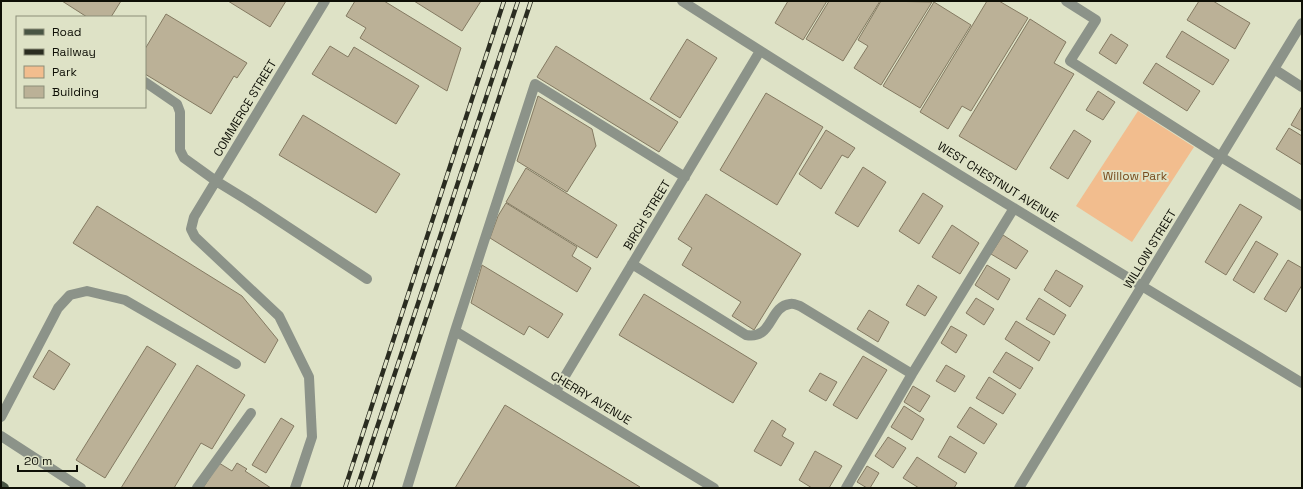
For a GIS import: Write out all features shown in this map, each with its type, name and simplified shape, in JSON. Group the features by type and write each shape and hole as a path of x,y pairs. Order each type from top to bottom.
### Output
{"street":[{"name":"COMMERCE STREET","path":"295,488 312,437 309,378 279,316 195,237 191,229 194,217 325,1"},
{"name":"WEST CHESTNUT AVENUE","path":"682,1 1014,208 1302,383"},
{"path":"1066,1 1096,20 1070,61 1221,158 1302,206"},
{"name":"WILLOW STREET","path":"1019,488 1302,24"},
{"name":"BIRCH STREET","path":"556,391 760,51"},
{"path":"1274,69 1302,87"},
{"path":"146,83 177,104 180,112 180,150 184,158 216,181 254,204 368,279"},
{"path":"407,488 455,330 535,84 685,177"},
{"path":"846,488 912,374 1014,208"},
{"path":"632,264 746,335 754,337 763,332 779,309 790,304 800,306 912,374"},
{"path":"1,417 58,308 70,295 87,291 125,300 236,364"},
{"name":"CHERRY AVENUE","path":"455,330 714,488"},
{"path":"197,488 251,413"},
{"path":"1,436 81,488"}],"green space":[{"name":"Willow Park","path":"1138,111 1194,147 1132,242 1076,206"}],"building":[{"path":"62,1 121,1 112,16 85,16"},
{"path":"228,1 286,1 270,27"},
{"path":"355,1 384,1 461,48 447,91 360,38 366,28 346,16"},
{"path":"414,1 481,1 462,31"},
{"path":"788,1 827,1 803,40 775,23"},
{"path":"829,1 880,1 843,61 806,39"},
{"path":"881,1 932,2 881,85 854,68 868,46 858,40"},
{"path":"987,1 999,1 1028,18 971,111 962,106 948,129 920,112"},
{"path":"1199,1 1213,1 1250,23 1235,49 1187,20"},
{"path":"934,2 971,25 920,108 883,86"},
{"path":"166,14 247,63 237,78 234,76 211,114 146,75 146,47"},
{"path":"1030,19 1066,42 1054,63 1074,74 1016,170 959,136"},
{"path":"1182,31 1229,60 1213,85 1166,57"},
{"path":"1111,34 1128,45 1116,64 1099,53"},
{"path":"687,39 717,58 680,118 650,99"},
{"path":"330,46 348,57 354,47 419,86 396,124 312,74"},
{"path":"556,46 678,122 659,152 537,77"},
{"path":"1156,63 1200,91 1187,111 1143,83"},
{"path":"1098,91 1115,102 1103,120 1086,110"},
{"path":"766,93 823,127 777,205 720,170"},
{"path":"538,96 592,129 596,146 567,192 517,161"},
{"path":"1302,106 1302,131 1291,125"},
{"path":"303,115 400,174 376,213 279,155"},
{"path":"1289,128 1302,136 1302,165 1276,149"},
{"path":"826,130 855,148 848,158 842,155 821,189 799,174"},
{"path":"1074,130 1091,141 1068,179 1050,168"},
{"path":"863,167 886,182 858,227 835,213"},
{"path":"526,168 617,225 597,258 506,202"},
{"path":"923,193 943,206 919,244 899,231"},
{"path":"706,194 801,254 754,330 732,316 741,302 682,265 692,248 678,239"},
{"path":"506,203 577,247 572,256 591,268 577,292 490,238 498,216"},
{"path":"1240,204 1262,217 1226,275 1205,262"},
{"path":"97,206 242,296 278,340 265,363 73,243"},
{"path":"952,225 979,243 960,274 932,257"},
{"path":"1003,235 1028,251 1016,269 991,254"},
{"path":"1256,241 1278,254 1254,293 1233,280"},
{"path":"1288,260 1302,268 1302,285 1286,312 1264,299"},
{"path":"482,265 563,314 548,338 529,326 524,335 471,303"},
{"path":"987,265 1010,279 998,300 975,285"},
{"path":"1056,270 1083,286 1070,307 1044,290"},
{"path":"918,285 937,297 925,316 906,305"},
{"path":"644,294 757,363 733,403 619,335"},
{"path":"976,298 994,309 984,325 966,313"},
{"path":"1039,298 1066,315 1054,335 1026,319"},
{"path":"869,310 889,322 878,342 857,329"},
{"path":"1016,321 1050,342 1039,361 1005,339"},
{"path":"951,326 967,335 956,353 941,343"},
{"path":"147,346 176,364 105,478 76,460"},
{"path":"49,350 70,364 54,390 33,377"},
{"path":"1006,352 1033,368 1020,389 993,372"},
{"path":"863,356 887,370 857,419 833,405"},
{"path":"197,365 245,395 212,449 201,443 174,488 121,488"},
{"path":"946,365 965,376 955,392 936,381"},
{"path":"820,373 837,382 826,401 809,391"},
{"path":"989,377 1016,394 1003,414 976,398"},
{"path":"913,386 930,396 920,412 904,402"},
{"path":"505,405 640,487 640,488 455,488"},
{"path":"904,406 924,419 912,440 891,427"},
{"path":"970,407 997,424 984,444 957,427"},
{"path":"281,418 294,426 266,473 252,465"},
{"path":"772,420 786,429 782,436 794,443 781,466 754,451"},
{"path":"950,436 977,453 965,473 938,457"},
{"path":"888,437 906,448 893,468 875,456"},
{"path":"815,451 842,466 829,488 812,488 799,480"},
{"path":"917,457 957,483 954,488 919,488 903,478"},
{"path":"219,463 232,471 237,463 247,469 245,471 271,488 203,488"},
{"path":"867,466 879,473 870,488 867,488 857,482"}],"railway":[{"path":"345,488 504,1"},
{"path":"357,488 518,1"},
{"path":"370,488 531,1"}]}
